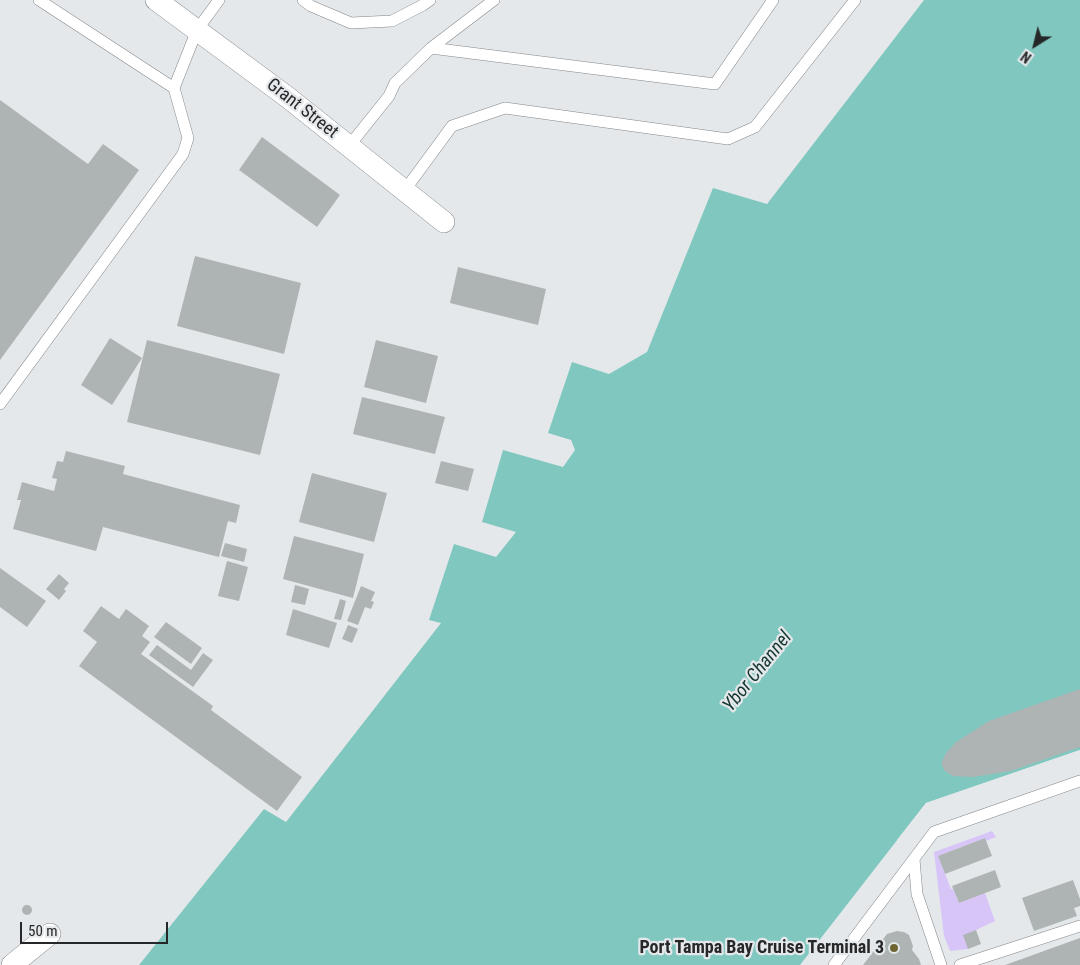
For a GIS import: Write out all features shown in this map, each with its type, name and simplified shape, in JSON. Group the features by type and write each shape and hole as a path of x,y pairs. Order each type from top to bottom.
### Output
{"street":[{"name":"Grant Street","path":"156,0 286,96 444,222"},
{"path":"12,965 50,934"}],"lane":[{"path":"39,0 174,88"},
{"path":"0,404 183,154 188,138 174,88 197,30 219,0"},
{"path":"303,0 311,6 351,23 392,21 423,6 430,0"},
{"path":"349,146 389,96 395,83 430,48 494,0"},
{"path":"430,48 715,84 772,0"},
{"path":"405,190 452,126 505,108 728,139 755,127 855,0"},
{"path":"834,965 934,832 1080,780"},
{"path":"914,859 917,894 942,965"},
{"path":"960,965 1080,926"}],"shaded area":[{"path":"992,831 996,837 986,841 985,838 938,856 951,889 953,889 959,903 985,893 995,921 976,930 968,949 950,951 944,936 934,852"}],"water":[{"name":"Ybor Channel","path":"924,0 1080,0 1080,750 926,803 800,965 139,965 264,809 286,822 441,623 429,620 454,544 496,557 516,532 482,522 503,450 563,467 575,450 571,440 548,433 572,362 609,374 647,352 713,188 767,204"}],"pier":[{"path":"1080,750 1080,753 927,805 898,842 897,840 926,803"}],"building":[{"path":"0,100 88,164 103,144 139,170 0,360"},
{"path":"262,137 340,195 317,227 239,170"},
{"path":"195,256 301,283 284,354 177,326"},
{"path":"458,267 546,289 538,325 450,303"},
{"path":"110,338 142,358 112,405 81,385"},
{"path":"147,340 280,374 260,455 127,422"},
{"path":"376,340 438,356 426,403 364,387"},
{"path":"362,397 445,417 435,454 353,434"},
{"path":"66,451 125,466 123,474 240,505 236,523 228,521 219,557 103,527 96,551 13,529 21,500 17,500 22,482 54,491 57,479 52,478 57,461 63,462"},
{"path":"441,461 474,469 468,491 435,483"},
{"path":"312,473 387,493 374,542 299,522"},
{"path":"294,536 364,554 353,598 283,579"},
{"path":"225,543 247,549 244,562 221,556"},
{"path":"227,561 248,567 239,601 218,596"},
{"path":"0,568 46,601 27,627 0,607"},
{"path":"59,574 69,583 59,600 46,589"},
{"path":"295,585 309,589 305,605 291,602"},
{"path":"361,586 375,592 371,601 374,602 371,609 365,607 358,625 347,621"},
{"path":"340,599 346,601 341,620 334,619"},
{"path":"101,606 119,619 126,609 149,626 142,636 150,642 141,654 213,706 211,710 302,777 277,811 79,666 97,642 83,631"},
{"path":"293,609 337,623 329,648 286,635"},
{"path":"166,622 202,648 191,664 154,637"},
{"path":"348,625 358,629 352,643 342,639"},
{"path":"157,645 191,670 203,653 213,660 193,687 149,655"},
{"path":"1080,689 1080,747 1011,771 973,777 953,776 945,771 942,766 946,753 956,742 989,721"},
{"path":"985,838 992,856 945,874 938,856"},
{"path":"995,870 1001,887 959,903 952,886"},
{"path":"1073,880 1080,899 1080,906 1074,908 1077,916 1034,931 1022,898"},
{"path":"27,905 32,910 27,915 22,910"},
{"path":"976,930 981,944 968,949 963,935"},
{"name":"Port Tampa Bay Cruise Terminal 3","path":"897,931 909,935 913,946 912,950 921,965 863,965 887,934"},
{"path":"1080,938 1080,965 1005,965"}],"place":[{"name":"Port Tampa Bay Cruise Terminal 3","path":"894,948"}]}
